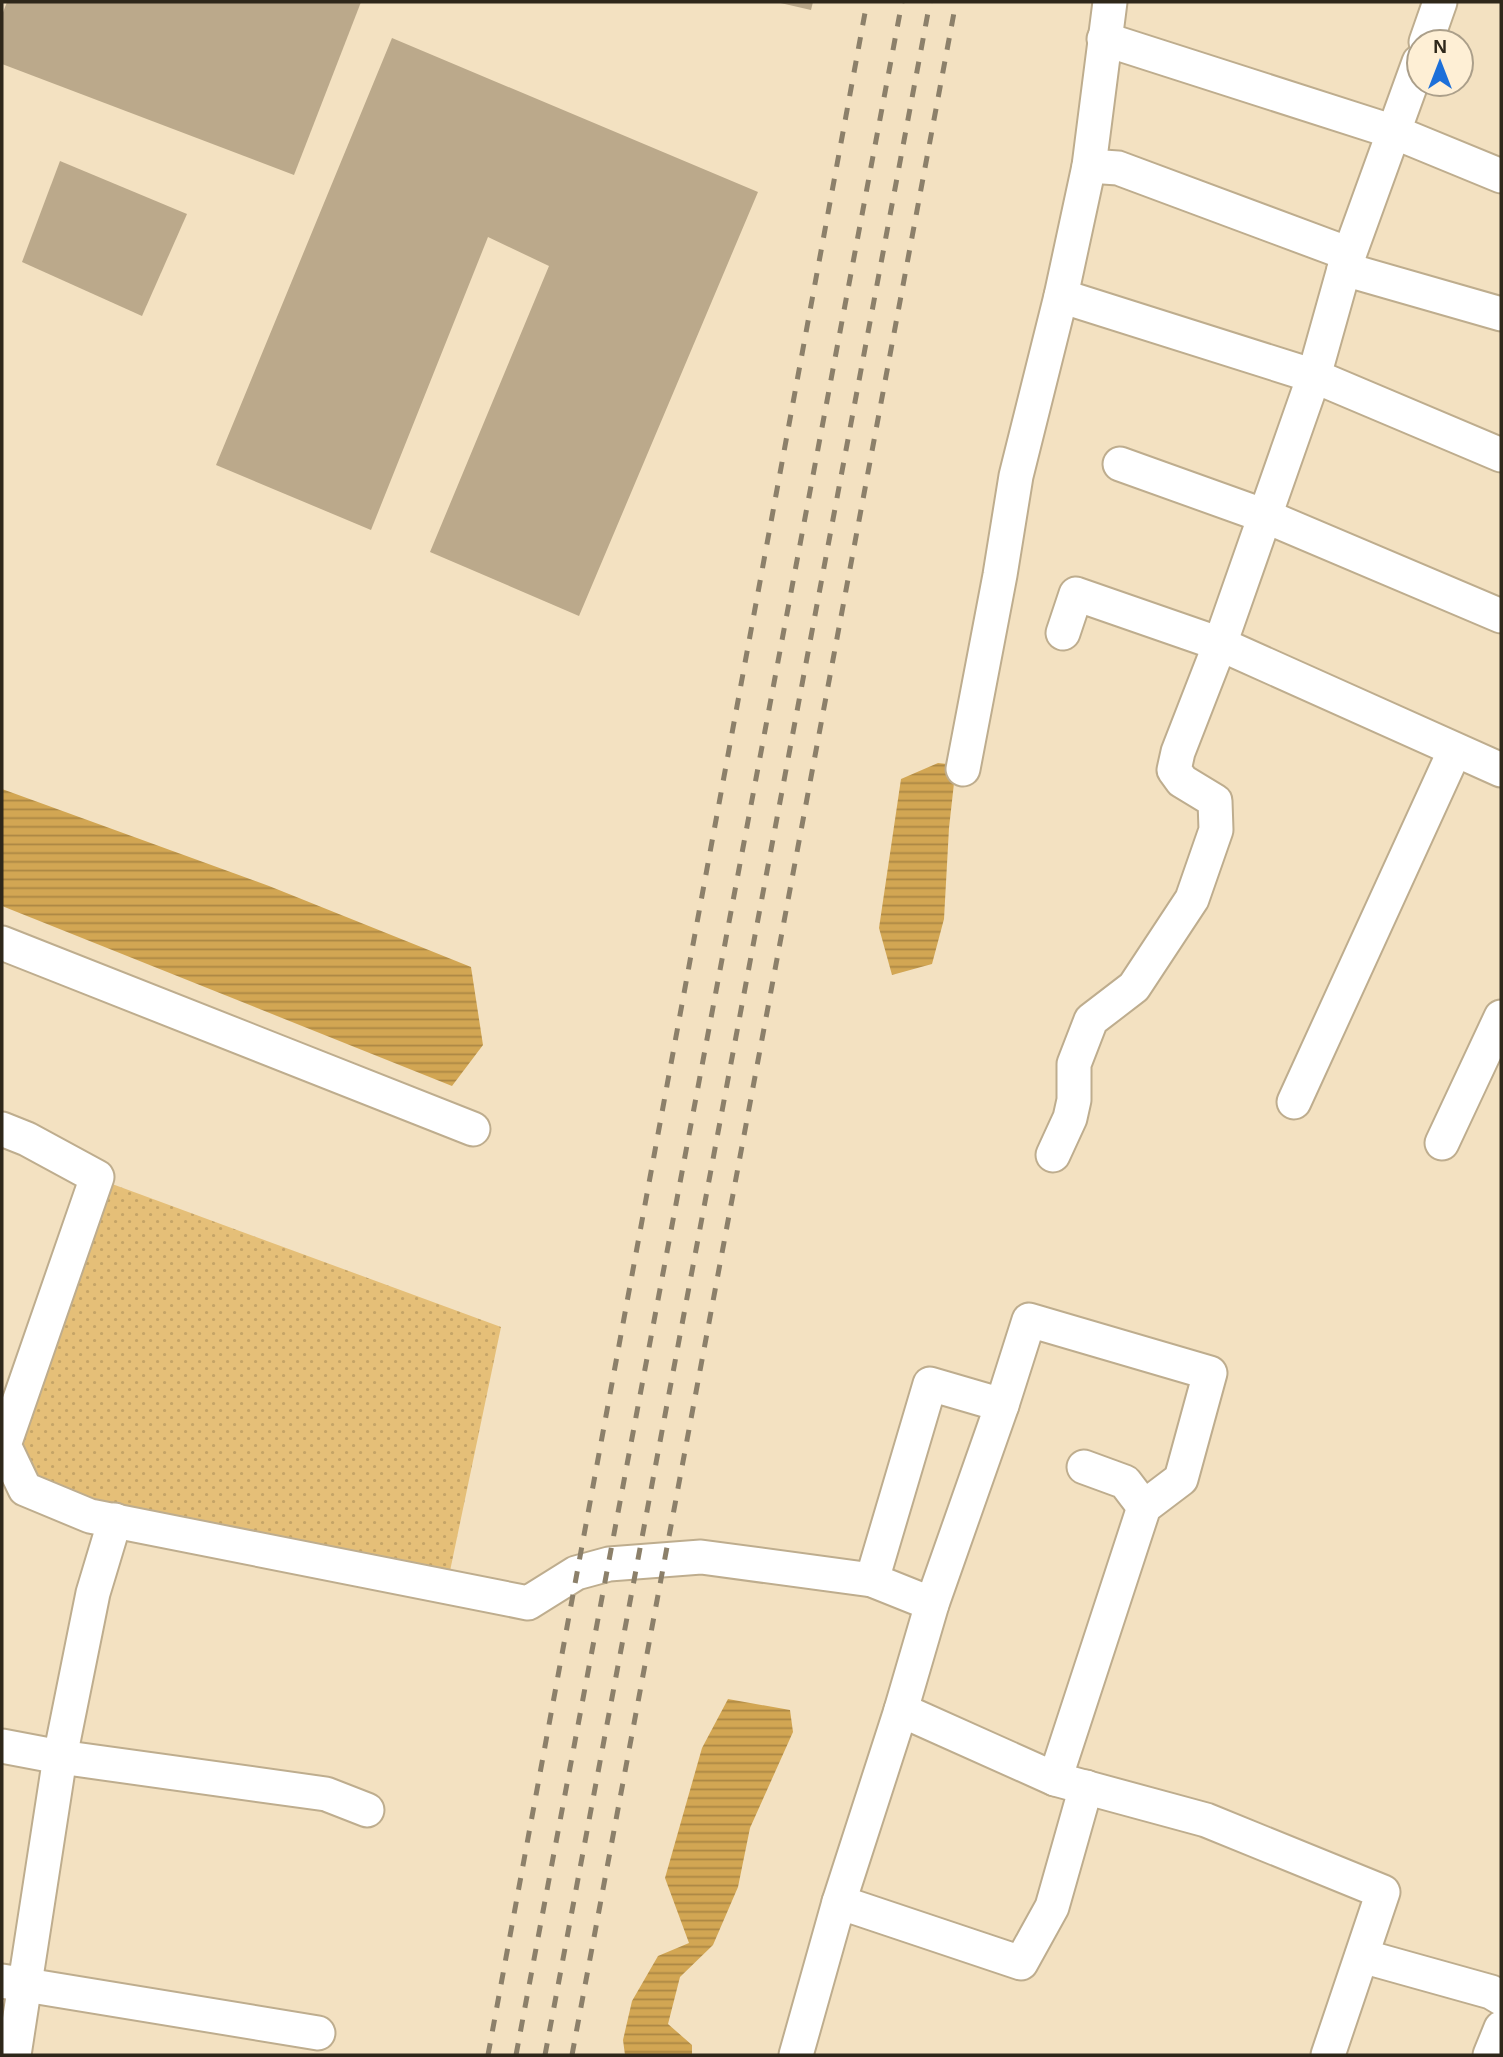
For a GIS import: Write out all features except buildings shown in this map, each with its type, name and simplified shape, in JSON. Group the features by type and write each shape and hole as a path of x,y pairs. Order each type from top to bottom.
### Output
{"street":[{"path":"962,769 1016,477 1061,296 1089,166 1110,2"},
{"path":"1431,28 1440,2"},
{"path":"1104,40 1394,132 1501,176"},
{"path":"1053,1155 1070,1118 1074,1100 1074,1064 1091,1020 1134,988 1192,899 1216,830 1215,800 1182,781 1174,770 1178,752 1220,644 1314,376 1347,261 1406,98"},
{"path":"1089,166 1118,168 1347,261 1501,314"},
{"path":"1061,296 1314,376 1501,455"},
{"path":"1120,464 1265,516 1501,616"},
{"path":"1063,633 1076,594 1220,644 1501,770"},
{"path":"1294,1102 1455,750"},
{"path":"2,943 473,1129"},
{"path":"1442,1143 1501,1017"},
{"path":"2,1129 27,1139 97,1177 4,1445 25,1489 90,1516 528,1603 576,1573 609,1564 701,1557 872,1580 932,1604"},
{"path":"796,2055 839,1902 932,1604 1002,1405 1028,1320 1210,1373 1181,1479 1144,1507 1071,1783 1052,1907 1021,1963 839,1902"},
{"path":"872,1580 930,1384 1002,1405"},
{"path":"1084,1467 1125,1482 1144,1507"},
{"path":"14,2055 13,1983 93,1593 116,1520"},
{"path":"901,1710 1071,1783 1206,1820 1383,1892 1328,2055"},
{"path":"2,1746 60,1757 326,1794 367,1810"},
{"path":"1362,1956 1501,1997"},
{"path":"13,1983 318,2033"},
{"path":"1490,2055 1501,2028"}],"shaded area":[{"path":"938,763 956,765 944,919 932,964 892,975 879,928 901,779"},
{"path":"2,789 269,886 471,967 483,1045 452,1086 2,906"},
{"path":"104,1181 501,1327 450,1571 104,1503 33,1479 19,1447"},
{"path":"728,1699 790,1710 793,1732 750,1828 738,1887 713,1945 680,1977 668,2024 692,2045 692,2055 625,2055 623,2040 632,2001 658,1956 689,1943 665,1878 702,1748"}],"railway":[{"path":"488,2055 867,2"},
{"path":"516,2055 902,2"},
{"path":"545,2055 930,2"},
{"path":"572,2055 956,2"}]}
